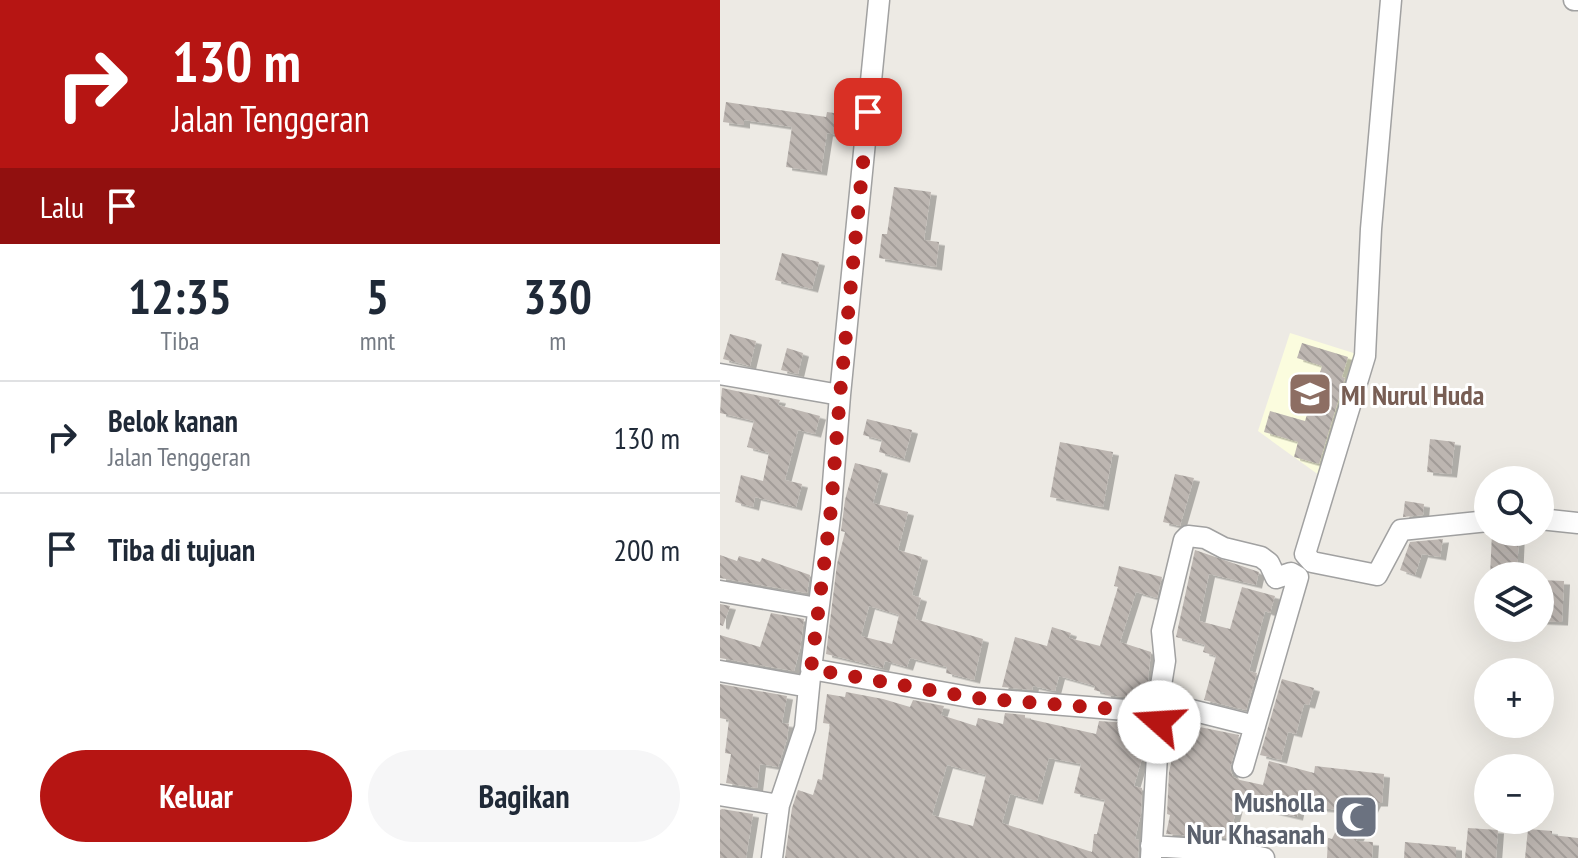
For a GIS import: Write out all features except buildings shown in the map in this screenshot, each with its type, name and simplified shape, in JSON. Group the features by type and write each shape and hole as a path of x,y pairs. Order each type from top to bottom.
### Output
{"street":[{"path":"772,858 779,805 805,728 831,509 879,0"},
{"path":"1391,0 1371,229 1365,356 1305,554 1312,562 1377,575 1401,530 1474,522"},
{"path":"720,374 840,395"},
{"path":"1554,520 1578,523"},
{"path":"1243,767 1298,577 1291,573 1276,578 1266,559 1191,535 1184,540 1162,631 1165,661 1158,709 1151,852 1231,851 1264,858"},
{"path":"720,591 817,608"},
{"path":"720,671 810,678 975,698 1151,712 1158,709 1255,726"},
{"path":"720,795 779,805"}],"shaded area":[{"name":"MI Nurul Huda","path":"1290,333 1363,356 1323,478 1258,431"}],"place":[{"name":"MI Nurul Huda","path":"1310,394"},
{"name":"Musholla Nur Khasanah","path":"1356,817"}],"route":[{"path":"868,112 831,509 811,669 975,698 1151,712 1159,722"}]}
